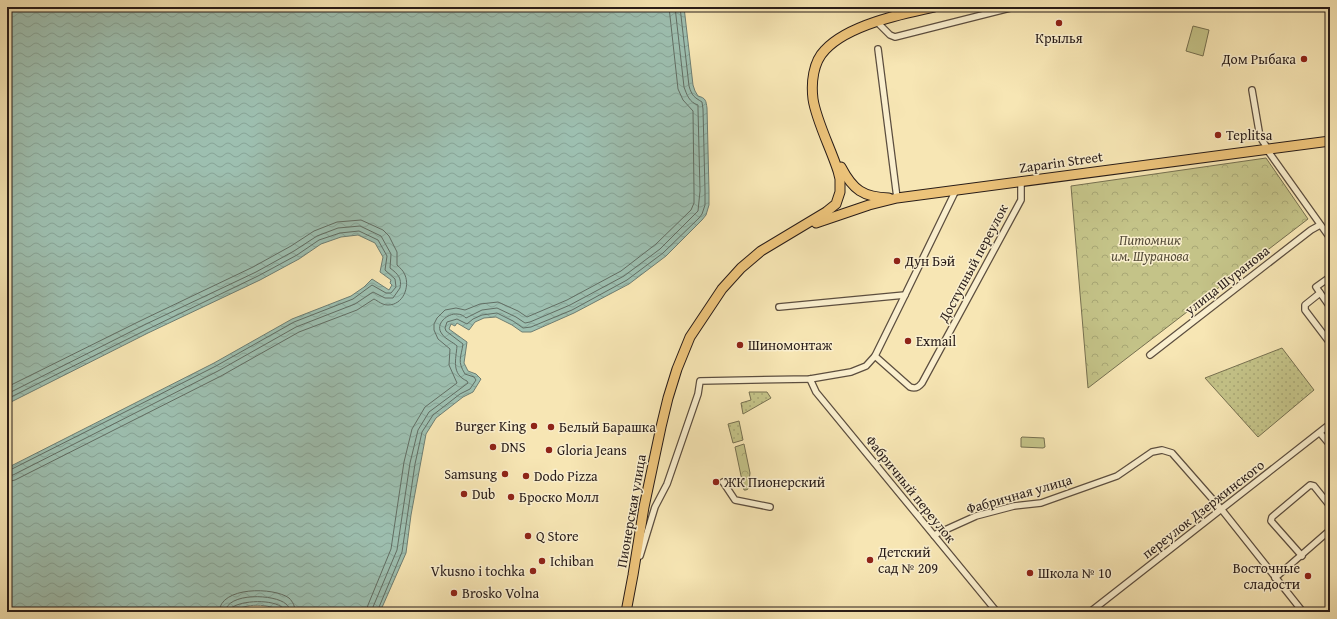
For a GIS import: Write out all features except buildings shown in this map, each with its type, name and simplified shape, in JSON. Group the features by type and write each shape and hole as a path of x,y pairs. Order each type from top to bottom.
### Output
{"main road":[{"path":"799,228 826,212 836,204 840,192 840,179 813,100 813,78 817,62 824,51 844,35 877,22 934,7"},
{"name":"Zaparin Street","path":"799,228 855,209 897,198 1330,141"},
{"path":"828,143 850,184 860,192 869,196 897,198"},
{"name":"Пионерская улица","path":"626,612 634,575 644,507 668,398 677,369 690,337 722,289 742,268 762,251 799,228"}],"street":[{"path":"877,22 890,35 895,37 1014,7"},
{"path":"878,49 897,198"},
{"path":"1252,90 1260,137 1268,151 1330,238"},
{"name":"Доступный переулок","path":"875,356 910,387 918,388 1021,200 1021,182"},
{"path":"634,575 655,508 667,484 695,402 700,381 810,379 851,372 866,366 875,356 956,190"},
{"name":"улица Шуранова","path":"1150,355 1310,230 1320,225"},
{"path":"1330,277 1316,287 1330,307"},
{"path":"1320,293 1305,305 1305,310 1330,343"},
{"path":"778,307 905,295"},
{"name":"Фабричный переулок","path":"810,379 816,392 997,612"},
{"name":"переулок Дзержинского","path":"1090,612 1330,424"},
{"path":"1320,433 1330,445"},
{"name":"Фабричная улица","path":"934,535 976,516 1014,506 1041,503 1117,476 1152,452 1162,450 1172,453 1222,510 1303,612"},
{"path":"723,482 735,500 770,507"},
{"path":"1302,556 1271,522 1272,517 1310,485 1314,486 1330,506"},
{"path":"1276,578 1330,530"}],"green space":[{"path":"1193,26 1209,30 1203,56 1186,51"},
{"name":"Питомник им. Шуранова","path":"1266,158 1308,219 1088,388 1071,186"},
{"path":"1282,348 1314,390 1258,437 1205,378"},
{"path":"749,392 767,392 771,398 743,414 741,403 751,400"},
{"path":"739,421 743,440 733,443 728,424"},
{"path":"1022,437 1044,438 1045,447 1021,447"},
{"path":"744,444 750,473 748,489 746,490 744,490 735,447"}],"water":[{"path":"7,7 684,7 693,85 698,96 705,100 707,108 709,205 706,215 702,220 666,256 629,284 574,313 531,332 522,332 496,317 484,318 475,322 469,330 457,323 455,326 451,324 449,329 467,342 464,363 468,371 476,374 481,379 473,392 463,397 436,418 426,434 411,515 406,553 380,612 283,612 271,607 257,605 244,607 232,612 7,612 7,468 214,363 292,319 351,296 372,279 389,290 392,285 390,283 391,280 380,272 383,257 375,243 358,235 341,237 321,244 299,259 260,280 148,333 7,404"}],"place":[{"name":"Крылья","path":"1059,23"},
{"name":"Дом Рыбака","path":"1304,59"},
{"name":"Teplitsa","path":"1218,135"},
{"name":"Дун Бэй","path":"897,261"},
{"name":"Exmail","path":"908,341"},
{"name":"Шиномонтаж","path":"740,345"},
{"name":"Burger King","path":"534,426"},
{"name":"Белый Барашка","path":"551,427"},
{"name":"DNS","path":"493,447"},
{"name":"Gloria Jeans","path":"549,450"},
{"name":"Samsung","path":"505,474"},
{"name":"Dodo Pizza","path":"526,476"},
{"name":"ЖК Пионерский","path":"716,482"},
{"name":"Dub","path":"464,494"},
{"name":"Броско Молл","path":"511,497"},
{"name":"Q Store","path":"528,536"},
{"name":"Детский сад № 209","path":"870,560"},
{"name":"Ichiban","path":"542,561"},
{"name":"Vkusno i tochka","path":"533,571"},
{"name":"Школа № 10","path":"1030,573"},
{"name":"Восточные сладости","path":"1308,576"},
{"name":"Brosko Volna","path":"454,593"}]}
